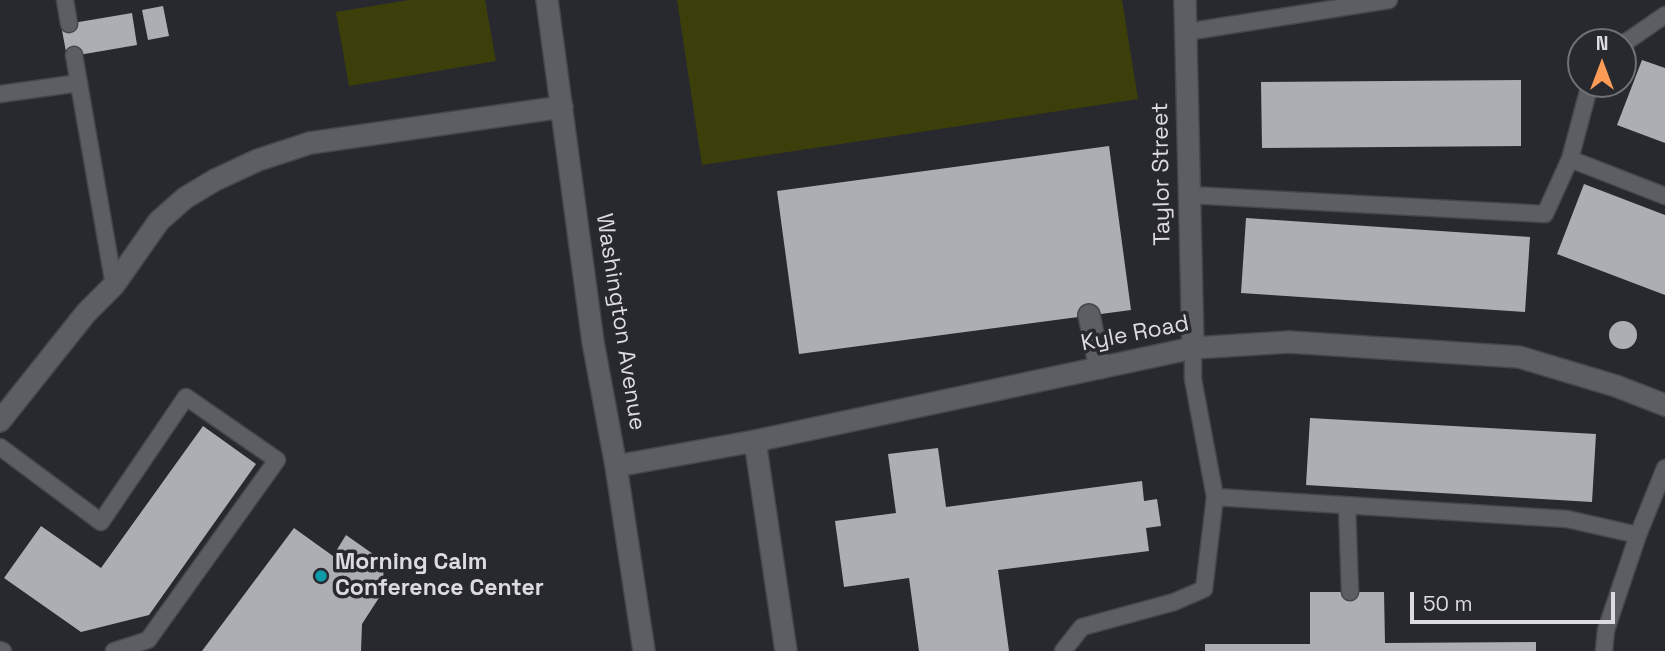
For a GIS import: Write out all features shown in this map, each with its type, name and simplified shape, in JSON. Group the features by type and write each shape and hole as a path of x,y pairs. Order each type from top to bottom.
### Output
{"street":[{"name":"Washington Avenue","path":"547,0 593,342 616,466 644,651"},
{"name":"Taylor Street","path":"1185,0 1193,348"},
{"path":"0,421 86,313 114,285 159,221 185,198 215,180 258,160 310,143 562,107"},
{"path":"1088,315 1100,368"},
{"name":"Kyle Road","path":"616,466 755,441 1193,348 1289,342 1519,357 1616,386 1665,405"},
{"path":"755,441 786,651"}],"lane":[{"path":"65,0 69,24"},
{"path":"1186,32 1389,0"},
{"path":"1637,34 1665,15"},
{"path":"74,55 114,285"},
{"path":"0,94 79,83"},
{"path":"1189,195 1545,214 1570,159 1586,98"},
{"path":"1570,159 1665,196"},
{"path":"1063,651 1082,627 1174,602 1203,589 1214,497 1193,379 1193,348"},
{"path":"0,447 101,522 186,397 276,460 148,640 114,651"},
{"path":"1604,651 1606,630 1638,535 1665,468"},
{"path":"1214,497 1566,519 1638,535"},
{"path":"1348,506 1350,592"}],"shaded area":[{"path":"409,0 485,0 496,61 349,86 336,12"},
{"path":"677,0 1122,0 1138,99 702,165"}],"building":[{"path":"163,6 169,36 148,40 142,10"},
{"path":"132,13 137,45 67,57 61,25"},
{"path":"1642,60 1665,68 1665,143 1617,125 1627,98 1637,98 1637,73"},
{"path":"1521,80 1521,146 1262,148 1261,82"},
{"path":"1109,146 1131,310 799,354 777,191"},
{"path":"1584,184 1665,215 1665,295 1557,254"},
{"path":"1246,218 1530,237 1525,312 1241,293"},
{"path":"1623,321 1633,325 1637,335 1633,345 1623,349 1613,345 1609,335 1613,325"},
{"path":"1310,418 1596,434 1592,502 1306,485"},
{"path":"203,426 256,464 149,615 81,632 4,578 41,526 101,568"},
{"path":"938,448 946,507 1142,481 1144,501 1157,499 1161,526 1146,528 1149,551 998,570 1009,651 919,651 909,578 844,587 835,521 896,513 888,454"},
{"name":"Morning Calm Conference Center","path":"294,528 333,556 346,535 383,561 384,590 362,624 361,651 202,651"},
{"path":"1310,592 1384,592 1385,643 1536,642 1536,651 1205,651 1205,644 1310,644"}],"place":[{"name":"Morning Calm Conference Center","path":"321,576"}]}
